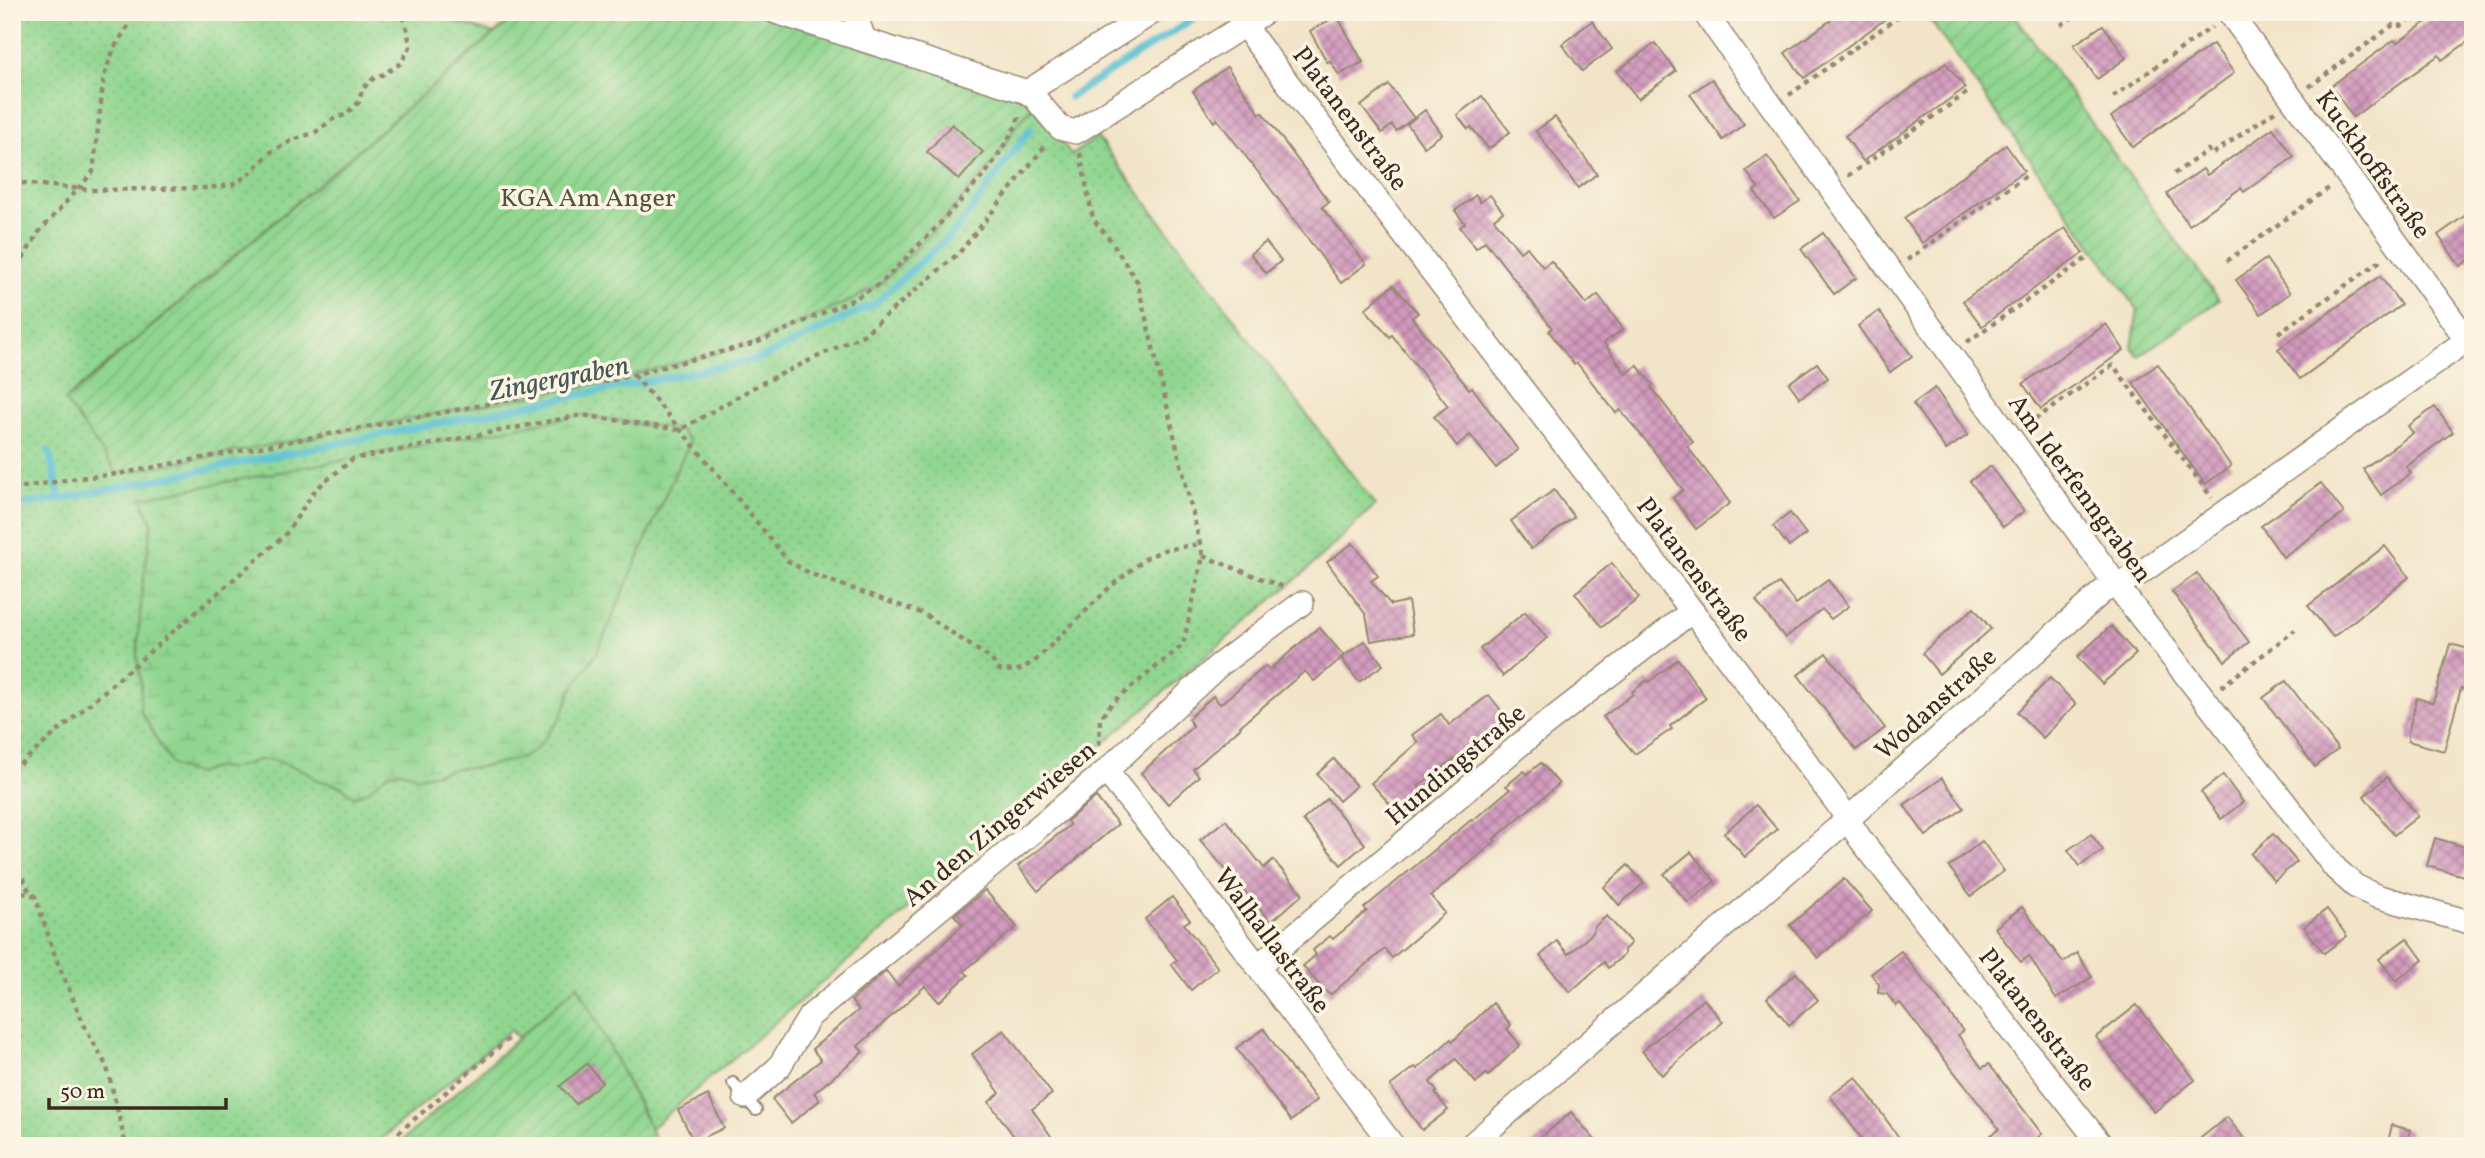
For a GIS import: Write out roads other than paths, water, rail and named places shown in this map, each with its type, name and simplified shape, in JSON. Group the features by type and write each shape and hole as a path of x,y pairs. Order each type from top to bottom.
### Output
{"street":[{"path":"776,12 1031,95 1068,130 1241,18 1265,12"},
{"path":"854,12 864,39"},
{"path":"1031,95 1153,12"},
{"name":"Am Iderfenngraben","path":"1703,12 2117,586 2336,869 2355,886 2376,896 2473,923"},
{"name":"Platanenstraße","path":"1241,18 1692,611 1861,840 2102,1146"},
{"name":"Kuckhoffstraße","path":"2224,18 2470,344"},
{"name":"Wodanstraße","path":"1469,1146 1848,819 2102,592 2150,566 2470,344"},
{"name":"An den Zingerwiesen","path":"745,1097 779,1067 810,1016 1106,771 1219,666 1302,603"},
{"name":"Hundingstraße","path":"1258,966 1529,737 1692,611"},
{"name":"Walhallastraße","path":"1106,771 1175,857 1392,1146"}],"waterway":[{"name":"Zingergraben","path":"1070,97 1198,16"},
{"name":"Zingergraben","path":"12,506 60,499 759,359 874,304 957,229 1030,129"},
{"path":"49,451 60,499"}],"park label":[{"name":"KGA Am Anger","path":"588,197"}]}
